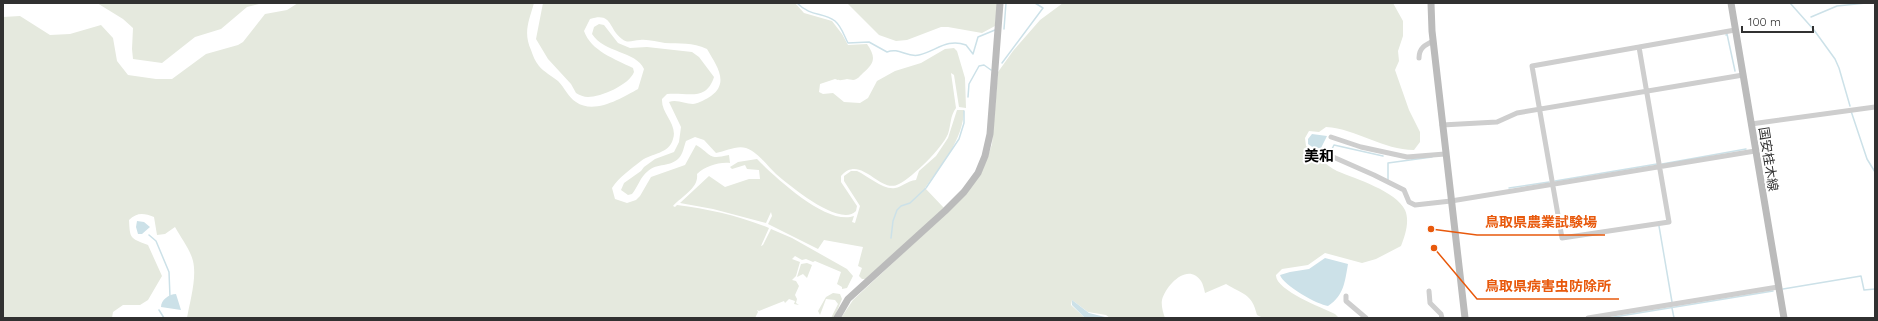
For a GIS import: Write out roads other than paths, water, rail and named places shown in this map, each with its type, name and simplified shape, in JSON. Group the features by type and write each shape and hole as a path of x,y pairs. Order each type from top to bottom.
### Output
{"street":[{"path":"837,318 848,299 945,211 964,192 978,173 985,156 990,134 1000,3"},
{"path":"1431,3 1433,41 1445,154 1465,318"},
{"name":"国安桂木線","path":"1730,3 1784,318"},
{"path":"1639,47 1669,222 1562,238 1532,66 1639,47 1735,30"},
{"path":"1419,58 1419,53 1424,45 1433,41"},
{"path":"1442,125 1497,122 1517,113 1743,75"},
{"path":"1751,124 1875,106"},
{"path":"1331,137 1368,149 1407,157 1445,154"},
{"path":"1324,153 1404,190 1408,202 1412,205 1451,201 1756,151"},
{"path":"1588,318 1778,287"},
{"path":"1430,291 1431,306 1441,314 1442,318"},
{"path":"1346,296 1346,301 1366,318"}],"water":[{"path":"1312,134 1327,136 1318,151 1308,144 1308,139"},
{"path":"137,221 144,222 150,227 142,234 138,234 136,227"},
{"path":"1325,258 1348,264 1345,282 1341,293 1328,306 1301,294 1287,284 1280,275 1309,269"},
{"path":"176,294 181,310 161,307 162,302 166,298"},
{"path":"1072,300 1089,313 1109,318 1085,318 1072,305"}],"waterway":[{"path":"797,3 807,10 826,16 835,21 848,43 869,42 887,52 895,51 915,56 953,43 966,45 973,54 978,37 995,30"},
{"path":"1004,29 1006,3"},
{"path":"1002,63 1043,8 1035,3"},
{"path":"1790,3 1814,30 1835,59 1850,106"},
{"path":"1811,17 1837,6 1866,3"},
{"path":"1726,35 1727,34 1735,71"},
{"path":"968,97 969,84 979,66 984,65 991,70"},
{"path":"891,238 893,221 897,210 901,206 910,203 926,188 959,139 964,123 964,111"},
{"path":"1851,111 1867,159 1875,172"},
{"path":"1330,153 1334,145 1383,156"},
{"path":"1662,164 1746,149"},
{"path":"1388,181 1388,163 1432,157"},
{"path":"1555,181 1657,164"},
{"path":"1509,188 1549,182"},
{"path":"1659,226 1672,302"},
{"path":"149,235 156,241 169,272 170,297"},
{"path":"1783,289 1861,276 1864,290 1875,289"},
{"path":"1608,318 1773,291"},
{"path":"1672,308 1674,318"},
{"path":"159,310 164,318"}],"place":[{"name":"鳥取県農業試験場","path":"1431,229"},
{"name":"鳥取県病害虫防除所","path":"1434,248"}],"district":[{"name":"美和","path":"1319,156"}]}
